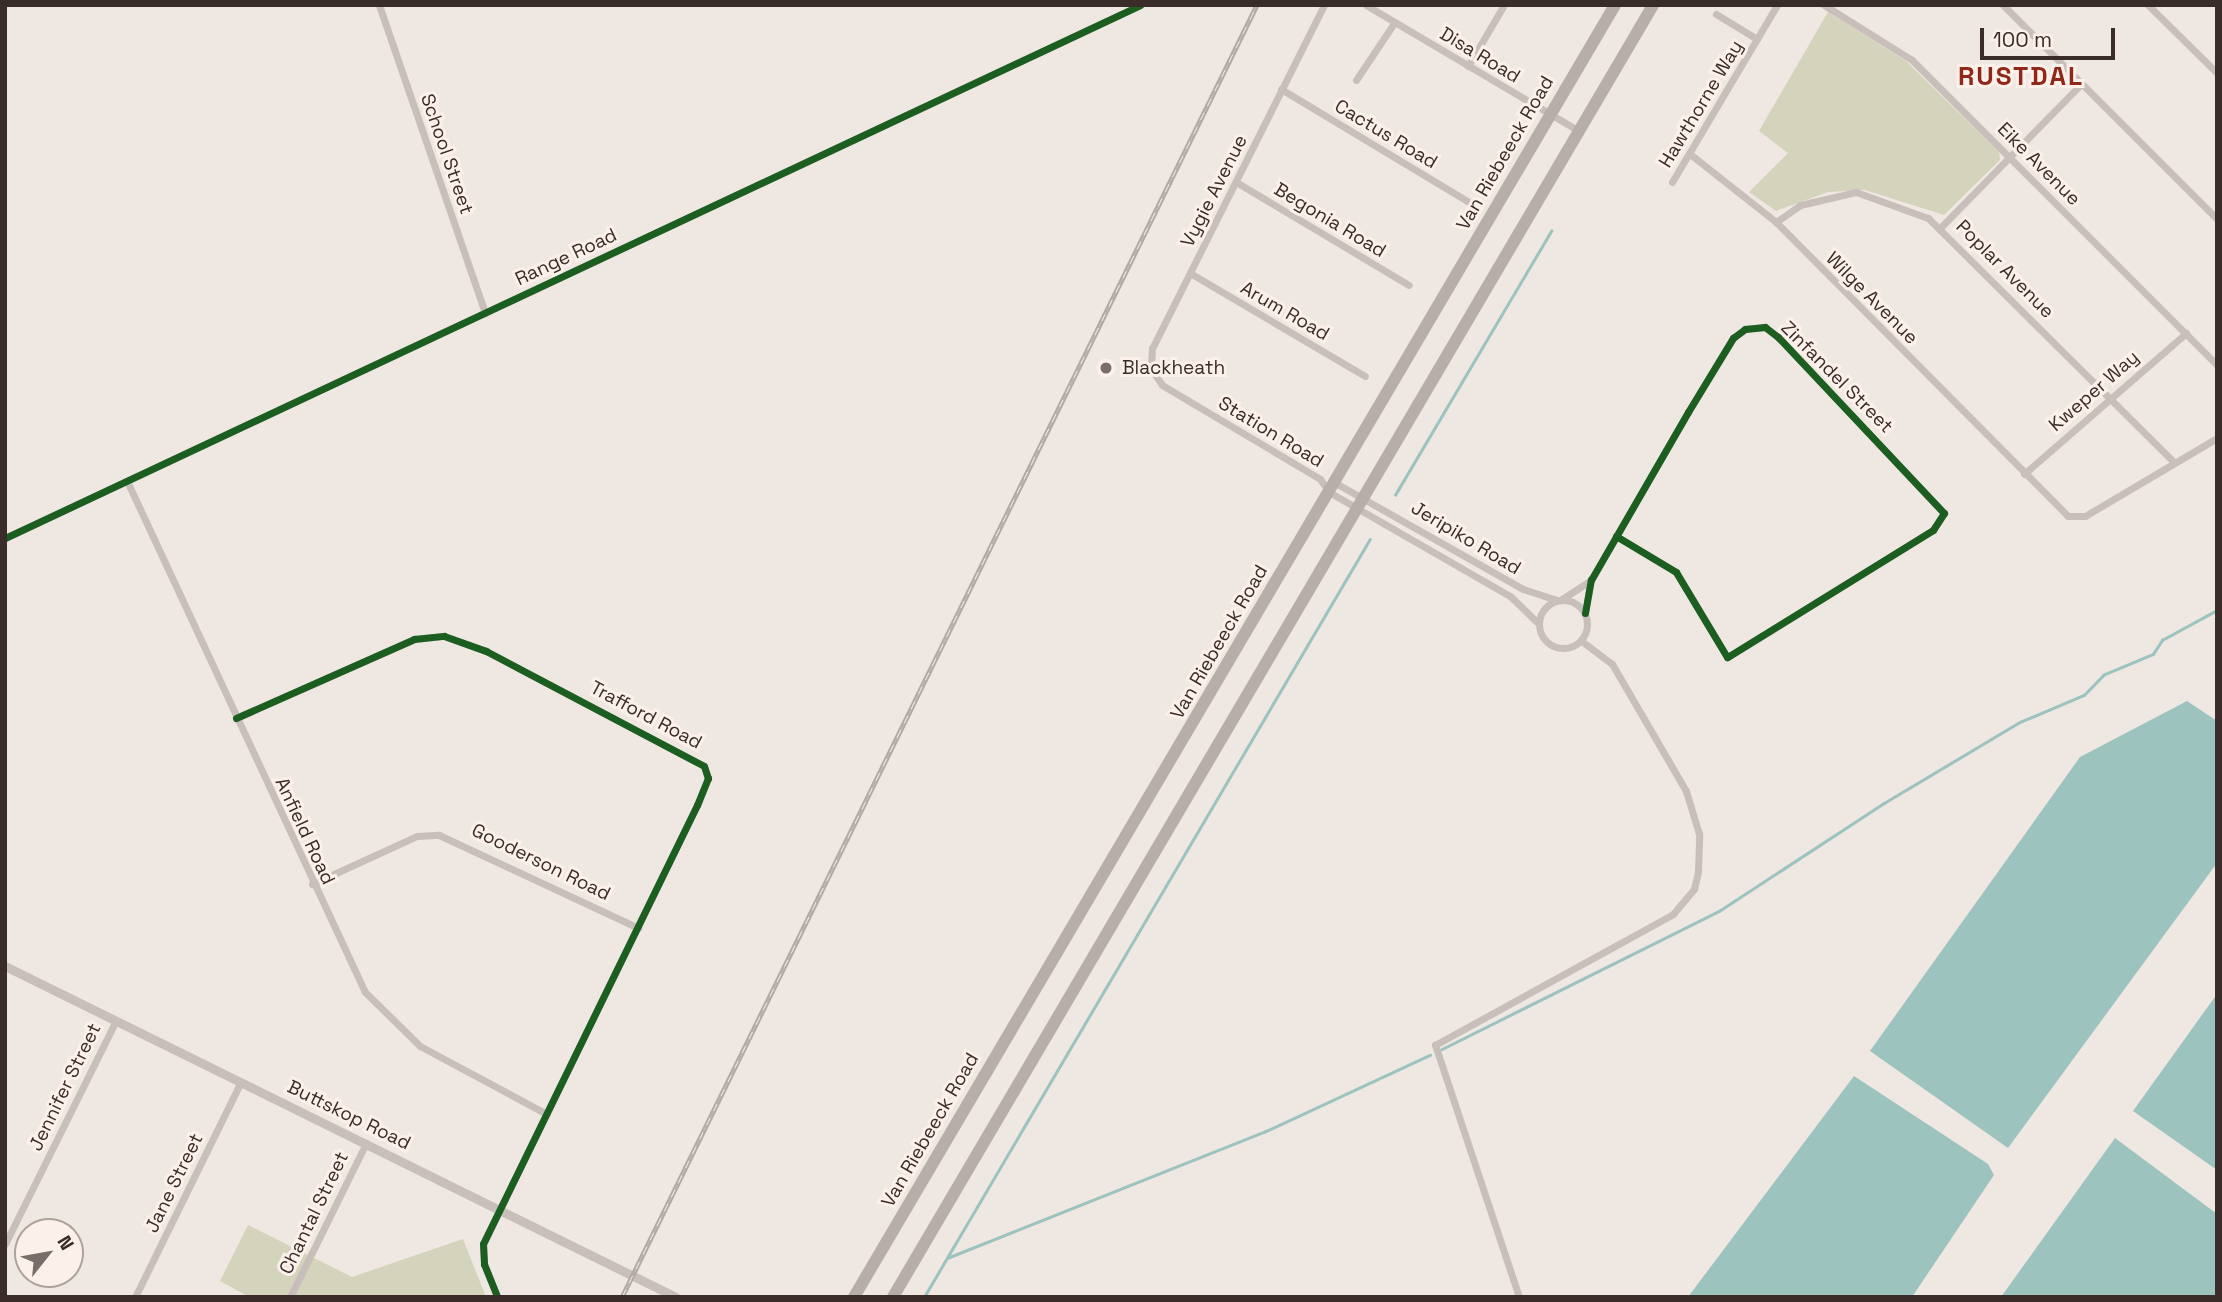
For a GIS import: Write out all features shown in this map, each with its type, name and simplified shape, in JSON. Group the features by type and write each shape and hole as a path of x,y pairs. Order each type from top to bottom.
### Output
{"main road":[{"name":"Van Riebeeck Road","path":"854,1297 1615,5"},
{"path":"893,1297 1653,5"}],"street":[{"name":"School Street","path":"379,5 485,313"},
{"name":"Range Road","path":"5,538 1140,5"},
{"name":"Vygie Avenue","path":"1167,388 1154,375 1151,353 1324,5"},
{"name":"Disa Road","path":"1366,5 1377,8 1394,23 1579,131"},
{"path":"1468,66 1504,5"},
{"name":"Hawthorne Way","path":"1672,182 1777,5"},
{"name":"Eike Avenue","path":"1825,5 1912,60 2217,365"},
{"path":"2003,5 2217,219"},
{"path":"2148,5 2217,73"},
{"path":"1716,14 1757,39"},
{"path":"1356,80 1394,23"},
{"path":"1941,227 2081,84"},
{"name":"Cactus Road","path":"1281,89 1474,205"},
{"name":"Wilge Avenue","path":"1690,154 1776,222 2068,516 2080,518 2217,438"},
{"name":"Begonia Road","path":"1236,182 1409,285"},
{"name":"Poplar Avenue","path":"1776,222 1800,205 1856,192 1900,203 1941,227 2174,462"},
{"name":"Arum Road","path":"1190,273 1365,376"},
{"name":"Zinfandel Street","path":"1585,613 1591,580 1616,536 1732,338 1754,327 1778,337 1940,502 1944,513 1933,530 1727,657 1675,572 1616,536"},
{"name":"Kweper Way","path":"2024,474 2186,333"},
{"name":"Station Road","path":"1167,388 1330,485"},
{"name":"Anfield Road","path":"127,481 356,977 385,1016 420,1046 547,1114"},
{"name":"Jeripiko Road","path":"1330,485 1364,496 1523,589 1559,600"},
{"name":"Jeripiko Road","path":"1330,485 1357,508 1510,596 1539,624"},
{"name":"Zinfandel Street","path":"1559,600 1591,580"},
{"path":"1519,1297 1433,1050 1445,1035 1558,982 1683,904 1698,871 1699,834 1670,762 1612,664 1581,640 1552,645 1539,624 1559,600 1585,613 1581,640"},
{"name":"Trafford Road","path":"236,718 414,639 444,636 699,759 708,778 484,1244 497,1297"},
{"name":"Gooderson Road","path":"312,884 417,836 439,835 638,928"},
{"name":"Buttskop Road","path":"5,966 676,1297"},
{"name":"Jennifer Street","path":"5,1244 116,1020"},
{"name":"Jane Street","path":"135,1297 242,1082"},
{"name":"Chantal Street","path":"290,1297 366,1143"}],"green space":[{"path":"1828,12 1906,61 1999,152 2000,160 1944,215 1865,190 1828,192 1776,211 1749,192 1788,153 1759,131"},
{"path":"248,1225 352,1277 463,1239 486,1297 249,1297 220,1281"}],"water":[{"path":"2187,701 2217,721 2217,863 2008,1148 1870,1051 2080,757"},
{"path":"2217,994 2217,1170 2133,1111"},
{"path":"1854,1076 1988,1164 1994,1175 1912,1297 1688,1297"},
{"path":"2115,1138 2217,1214 2217,1297 2001,1297"}],"waterway":[{"path":"1395,495 1551,231"},
{"path":"924,1297 1370,539"},
{"path":"1440,1050 1719,911 1884,803 2020,722 2084,695 2103,675 2153,654 2162,640 2217,610"},
{"path":"947,1258 1264,1132 1430,1055"}],"railway":[{"path":"622,1297 1257,5"}],"cycle path":[{"path":"5,538 1140,5"},
{"path":"1585,613 1591,580 1688,412 1733,338 1745,329 1765,327 1778,337 1944,513 1933,530 1727,657 1676,572 1616,536"},
{"path":"236,718 414,639 444,636 486,651 704,766 708,778 697,805 483,1244 484,1264 497,1297"}],"place":[{"name":"Blackheath","path":"1106,368"}],"district":[{"name":"RUSTDAL","path":"2021,77"}]}
